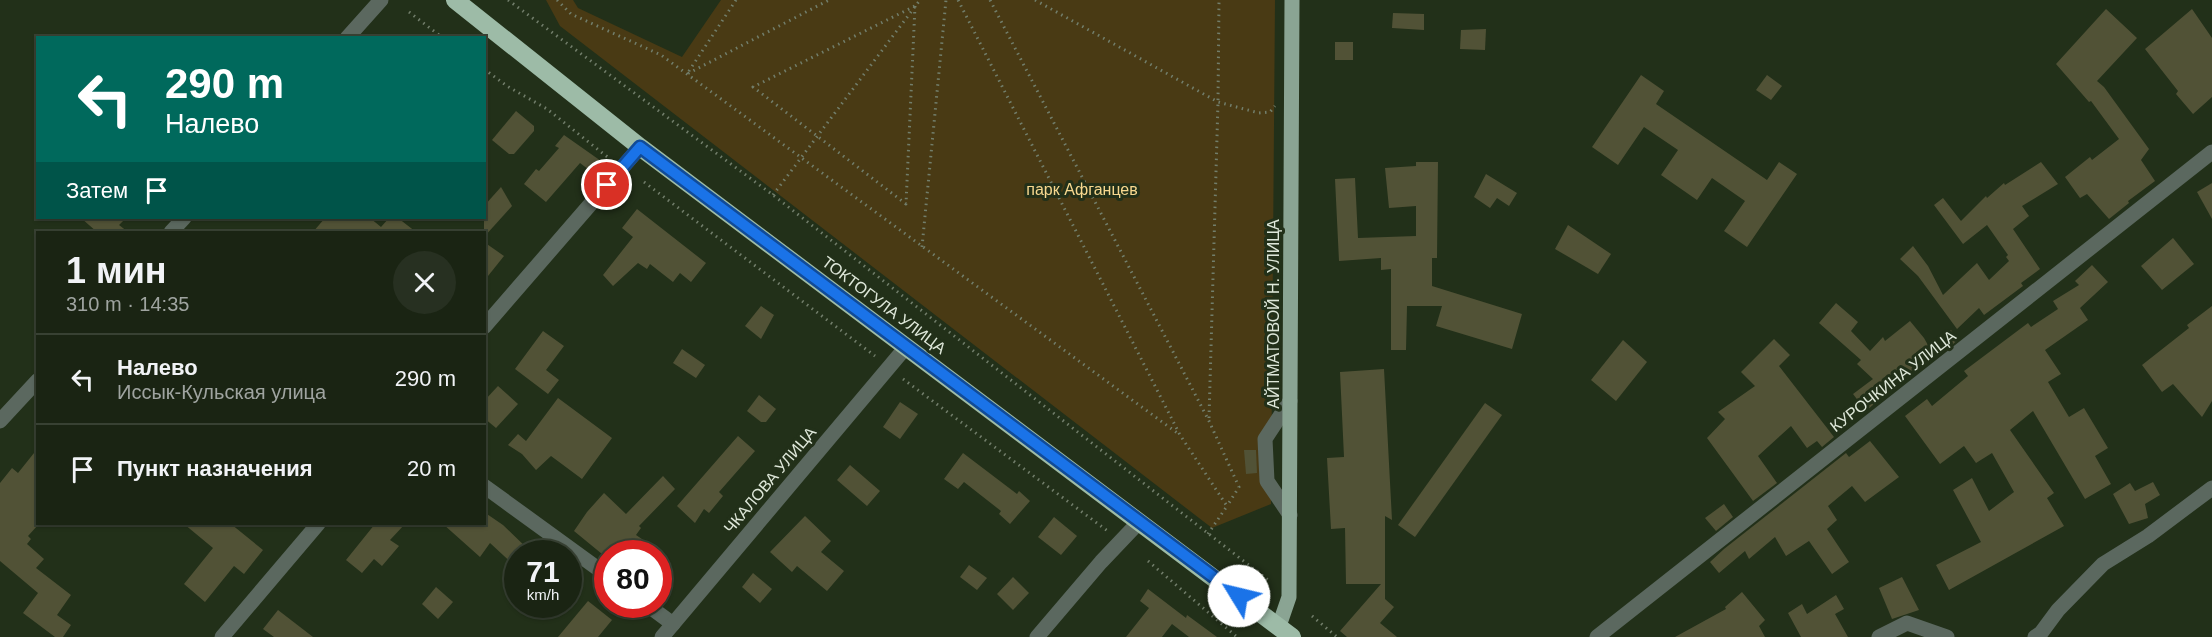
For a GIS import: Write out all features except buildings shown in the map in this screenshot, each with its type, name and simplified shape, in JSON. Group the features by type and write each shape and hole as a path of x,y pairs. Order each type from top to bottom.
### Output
{"highway":[{"name":"ТОКТОГУЛА УЛИЦА","path":"455,0 640,147 1286,631"}],"main road":[{"name":"АЙТМАТОВОЙ Н. УЛИЦА","path":"1286,631 1289,597 1290,515 1292,0"}],"street":[{"path":"349,36 381,0"},
{"path":"486,325 640,147"},
{"name":"КУРОЧКИНА УЛИЦА","path":"1597,637 2212,152"},
{"path":"172,231 183,219"},
{"name":"ЧКАЛОВА УЛИЦА","path":"662,637 906,347"},
{"path":"0,422 36,382"},
{"path":"1290,401 1264,439 1267,481 1290,515"},
{"path":"486,487 594,566"},
{"path":"2035,637 2103,564 2148,536 2212,488"},
{"path":"1036,637 1139,522"},
{"path":"222,637 317,525"},
{"path":"665,618 673,624"},
{"path":"1879,637 1907,623 1947,637"}],"path":[{"path":"508,0 773,195 1268,580"},
{"path":"557,0 571,14 661,55 1180,435"},
{"path":"687,74 736,0"},
{"path":"687,74 829,0"},
{"path":"773,195 920,0"},
{"path":"922,247 946,0"},
{"path":"957,0 1180,435 1227,506"},
{"path":"990,0 1209,421 1239,487 1208,534"},
{"path":"1035,0 1218,102 1259,113 1270,112 1278,104"},
{"path":"1209,421 1219,0"},
{"path":"915,6 906,204 753,87 915,6"},
{"path":"409,12 440,36"},
{"path":"486,70 507,86 547,109 616,164"},
{"path":"644,182 875,356"},
{"path":"903,379 1113,535"},
{"path":"1148,561 1237,637"},
{"path":"1312,616 1337,637"}],"green space":[{"name":"парк Афганцев","path":"546,0 573,0 578,8 682,57 721,0 1275,0 1271,504 1212,528 560,26"}],"route":[{"path":"607,185 640,147 1239,596"}]}
